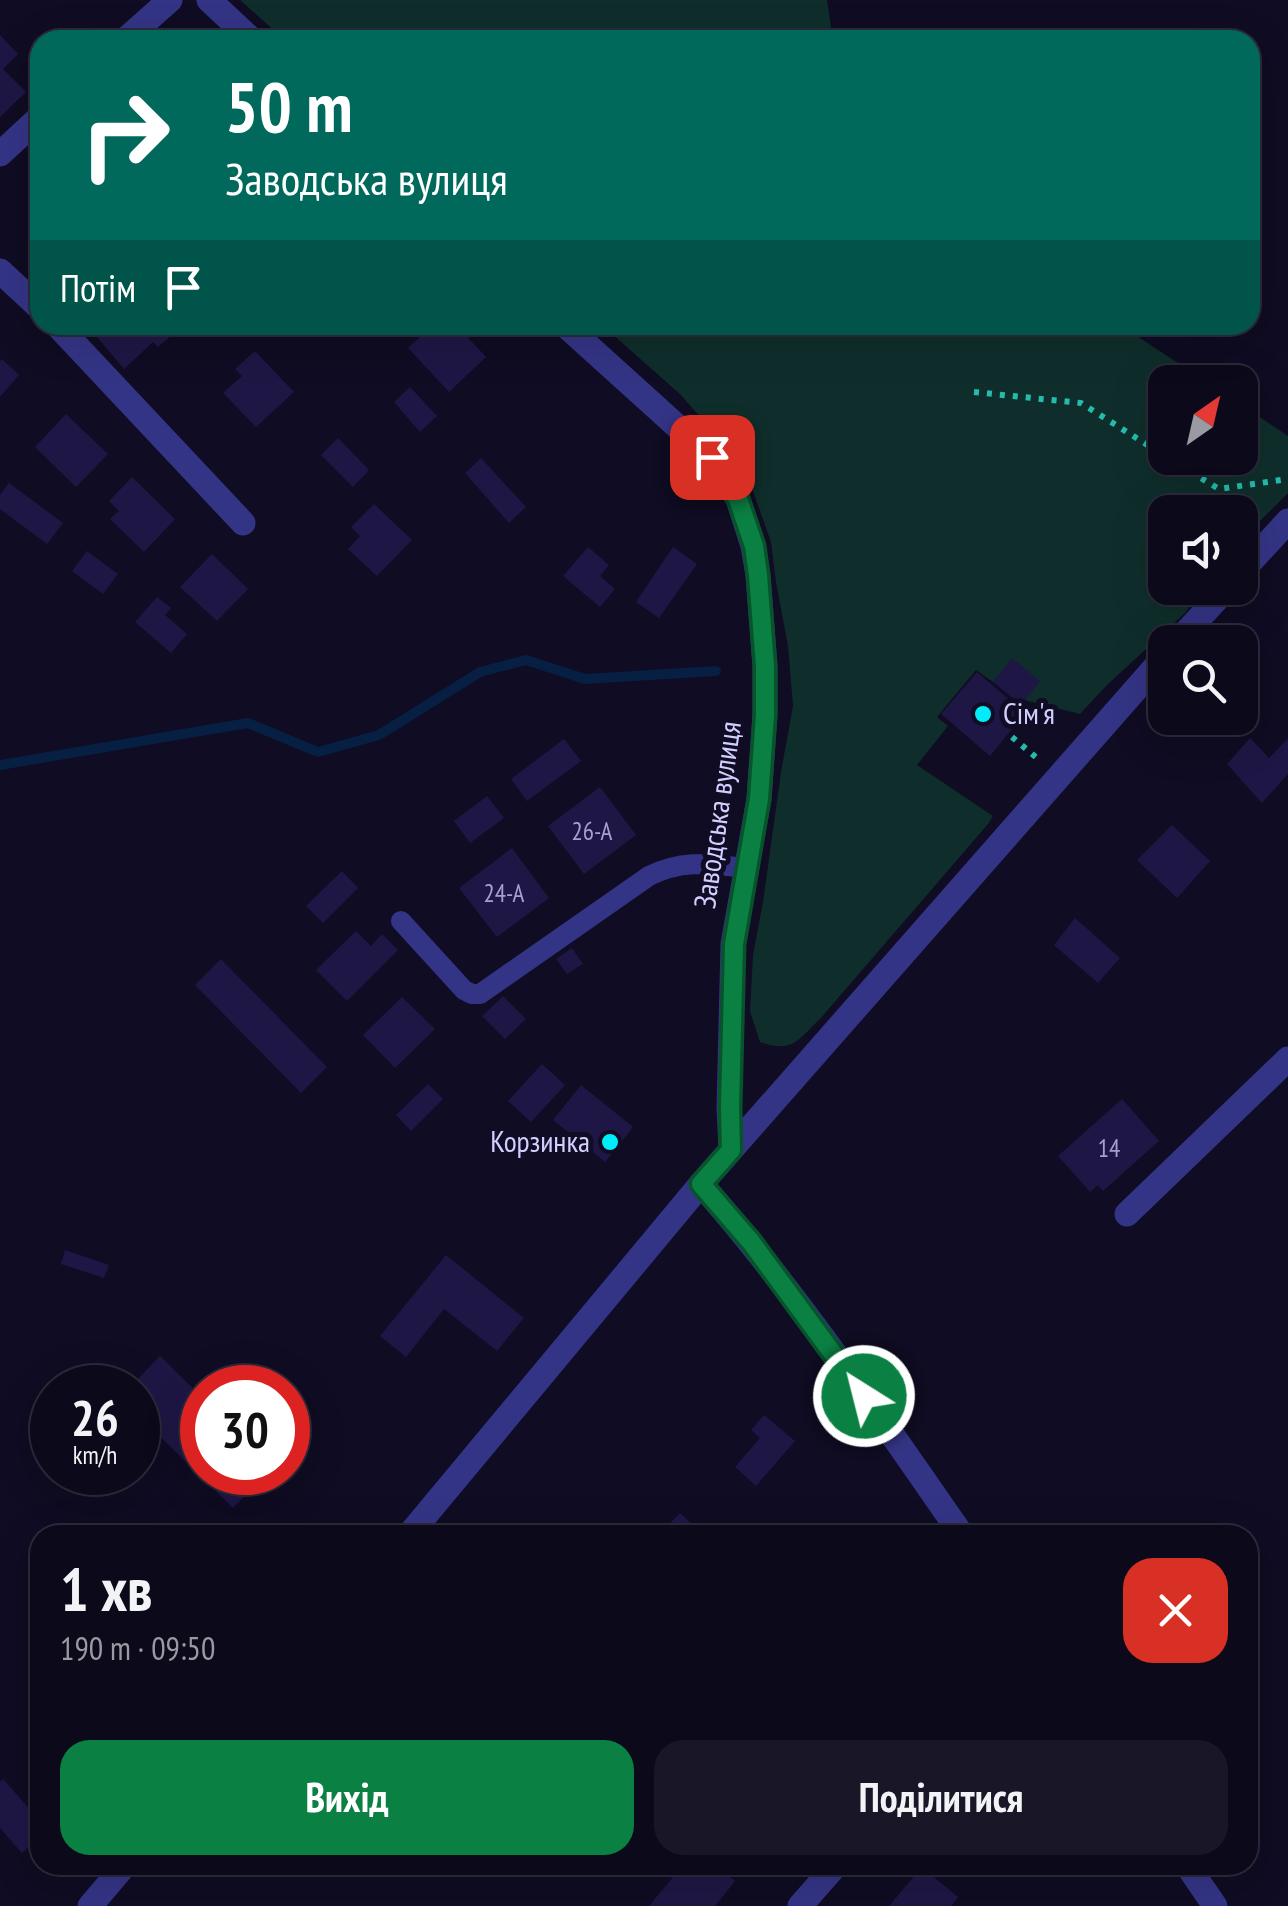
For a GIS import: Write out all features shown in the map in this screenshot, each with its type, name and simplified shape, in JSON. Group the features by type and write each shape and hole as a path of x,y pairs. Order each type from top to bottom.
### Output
{"street":[{"path":"136,30 170,0"},
{"path":"209,0 241,30"},
{"path":"0,154 30,126"},
{"path":"0,271 30,298"},
{"path":"66,335 244,523"},
{"name":"Заводська вулиця","path":"576,335 712,457 747,521 758,575 765,715 759,799 734,944 731,1150"},
{"path":"1258,554 1288,521"},
{"path":"1193,625 1211,605"},
{"path":"417,1525 701,1184 1148,675"},
{"path":"1128,1214 1288,1059"},
{"path":"701,1184 751,1242 955,1525"},
{"path":"90,1906 116,1875"},
{"path":"800,1906 827,1875"},
{"path":"1194,1875 1215,1906"}],"lane":[{"path":"401,920 464,990 480,994 661,870 688,863 746,868"}],"path":[{"path":"974,392 1081,403 1148,446"},
{"path":"1196,475 1219,489 1288,479"},
{"path":"1012,737 1040,760"}],"green space":[{"path":"240,0 827,0 832,30 274,30"},
{"path":"613,335 1135,335 1181,365 1148,365 1148,475 1258,475 1258,416 1288,436 1288,493 1258,523 1258,495 1148,495 1148,605 1191,605 1172,625 1148,625 1148,647 1080,714 1024,700 1012,659 993,682 976,670 937,717 948,726 917,765 993,816 820,1019 800,1039 780,1046 760,1042 750,1011 753,955 793,706 788,646 771,542 745,469 681,395"}],"building":[{"path":"0,35 18,54 3,69 26,92 0,117"},
{"path":"172,335 158,347 153,342 124,369 97,337"},
{"path":"422,335 465,335 486,357 449,392 408,348"},
{"path":"255,351 294,392 256,427 223,393 242,376 235,369"},
{"path":"0,361 19,375 0,397"},
{"path":"410,387 437,416 420,432 394,402"},
{"path":"66,414 108,454 76,487 35,447"},
{"path":"338,438 369,470 353,487 321,455"},
{"path":"481,458 526,507 509,523 465,473"},
{"path":"132,477 175,519 144,552 110,519 119,511 109,501"},
{"path":"9,483 63,523 47,544 0,509 0,495"},
{"path":"374,504 412,540 377,576 348,549 360,536 351,527"},
{"path":"588,547 609,565 600,576 615,589 600,607 563,576"},
{"path":"673,547 697,564 659,618 636,602"},
{"path":"87,551 118,574 103,594 72,571"},
{"path":"212,554 248,589 217,621 180,587"},
{"path":"157,597 171,608 165,615 187,634 171,653 135,622"},
{"path":"1012,658 1040,681 1021,705 993,682"},
{"name":"Сім'я","path":"977,672 1025,713 990,756 941,714"},
{"path":"1250,738 1269,758 1288,738 1288,774 1262,803 1227,764"},
{"path":"564,739 581,761 527,801 511,779"},
{"path":"600,787 636,835 584,874 548,826"},
{"path":"487,796 504,818 470,843 454,821"},
{"path":"1172,825 1210,861 1177,898 1137,860"},
{"path":"512,848 549,898 497,937 459,888"},
{"path":"342,871 358,888 323,923 306,906"},
{"path":"1075,918 1120,958 1098,983 1054,945"},
{"path":"356,931 371,946 382,934 398,950 347,1001 316,970"},
{"path":"572,948 583,964 567,974 556,959"},
{"path":"221,959 327,1067 301,1093 195,985"},
{"path":"503,996 526,1019 505,1039 482,1016"},
{"path":"402,997 435,1029 395,1068 363,1035"},
{"path":"542,1064 565,1085 531,1122 508,1101"},
{"path":"428,1084 443,1099 411,1131 396,1115"},
{"path":"581,1085 633,1127 605,1162 553,1120"},
{"path":"1122,1099 1159,1141 1103,1191 1098,1185 1090,1192 1058,1156"},
{"path":"65,1250 109,1265 104,1278 61,1264"},
{"path":"446,1255 524,1318 497,1351 444,1309 406,1357 380,1336"},
{"path":"160,1356 180,1376 180,1456 160,1437 160,1365 151,1365"},
{"path":"764,1415 795,1441 756,1486 735,1467 760,1438 751,1430"},
{"path":"220,1495 246,1495 233,1508"},
{"path":"680,1513 693,1525 669,1525"},
{"path":"3,1779 30,1810 30,1846 22,1853 0,1828"},
{"path":"675,1875 728,1875 735,1881 715,1906 649,1906"},
{"path":"915,1875 932,1875 958,1897 951,1906 889,1906"}],"waterway":[{"path":"0,765 248,723 318,752 379,735 480,672 526,660 585,679 716,671"}],"place":[{"name":"Сім'я","path":"983,714"},
{"name":"Корзинка","path":"610,1142"}],"route":[{"path":"712,457 738,499 754,546 765,666 765,715 759,799 734,944 731,1150 701,1184 751,1242 864,1396"}]}
